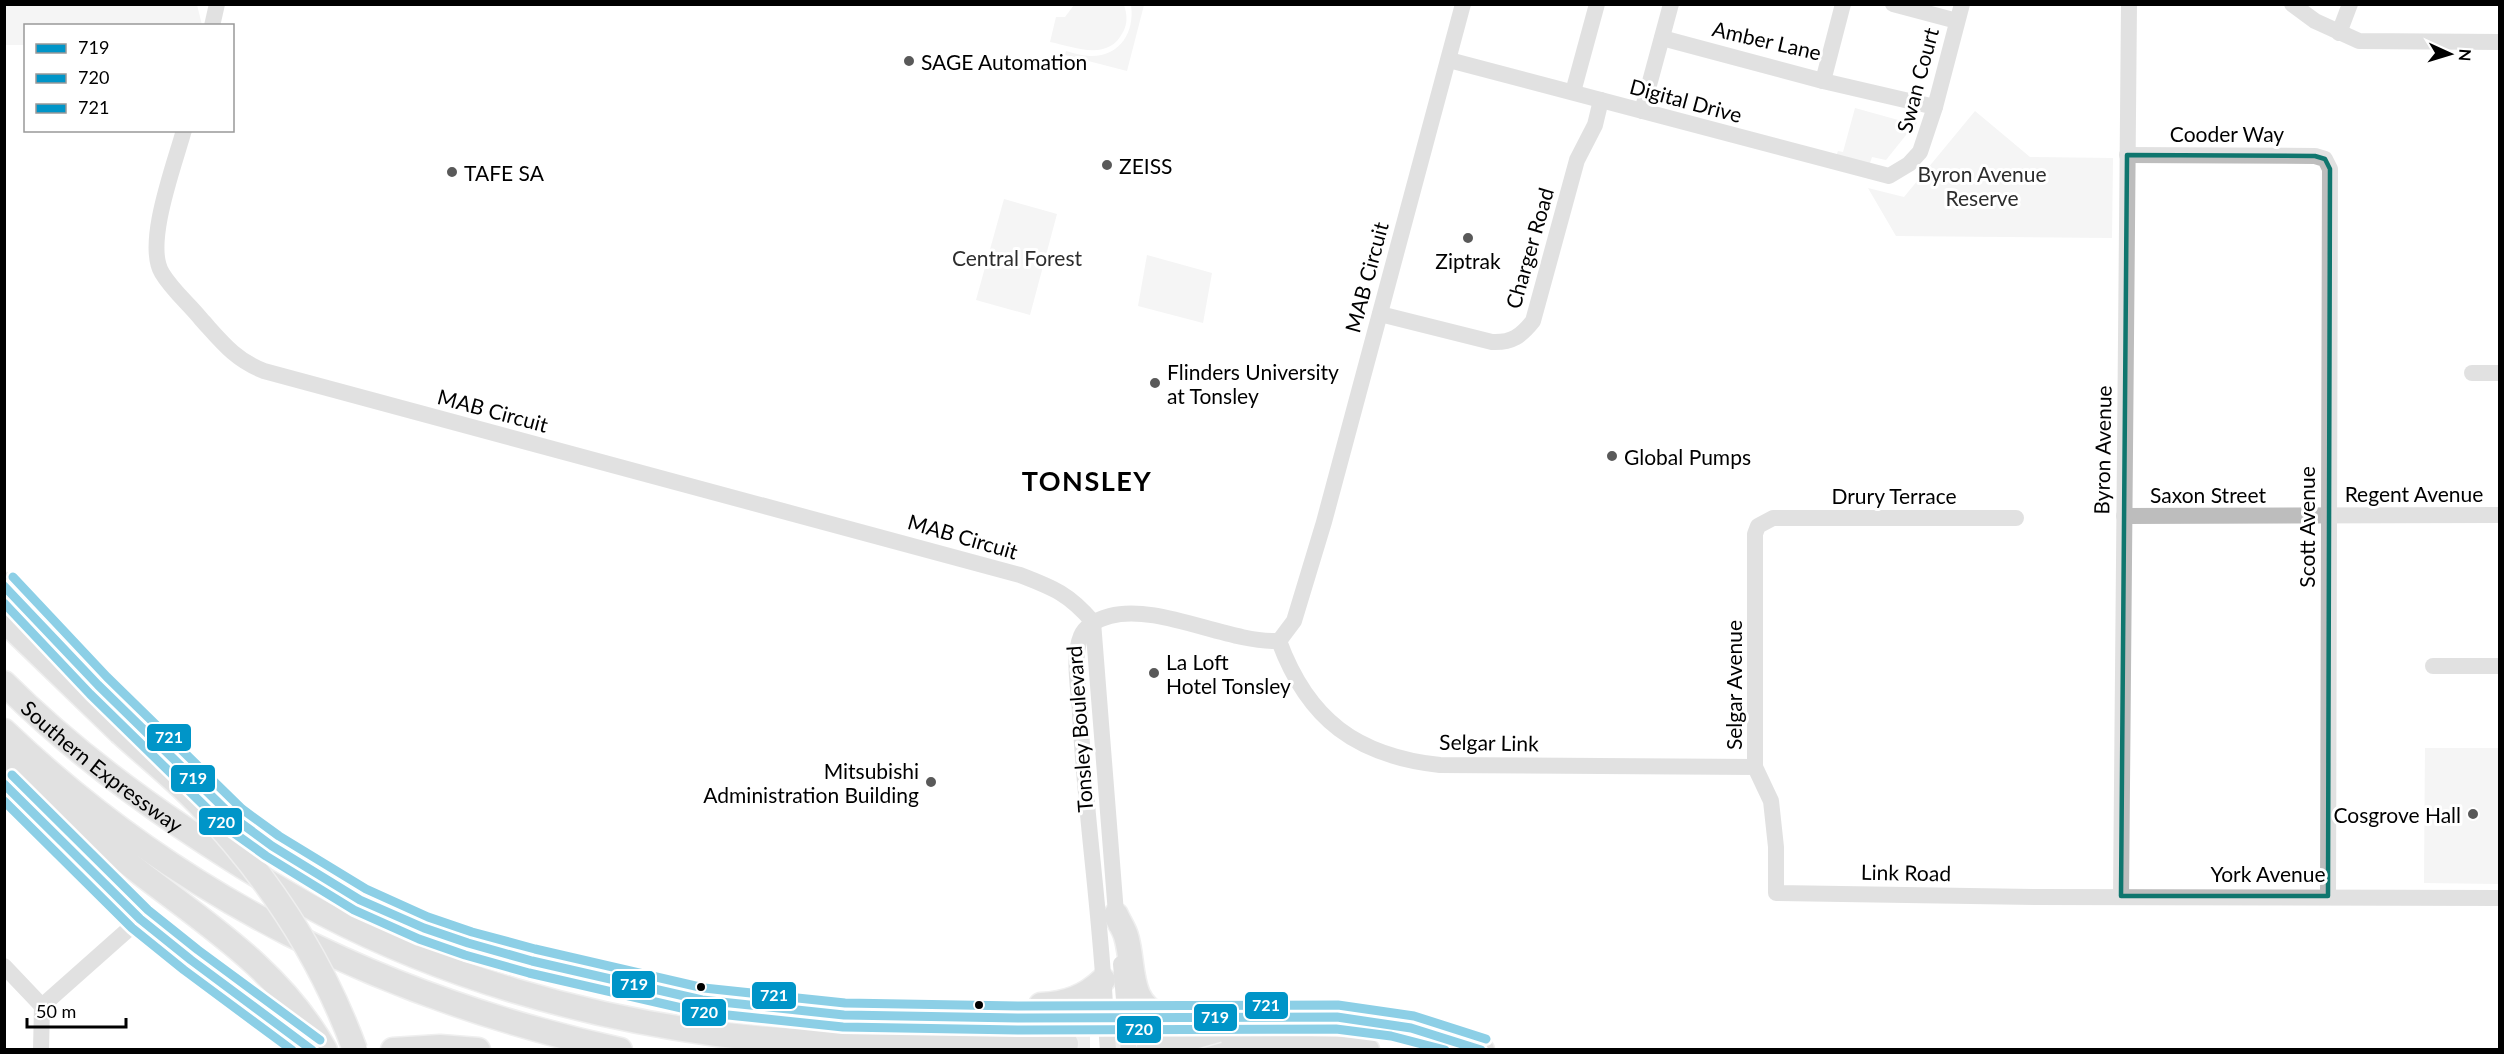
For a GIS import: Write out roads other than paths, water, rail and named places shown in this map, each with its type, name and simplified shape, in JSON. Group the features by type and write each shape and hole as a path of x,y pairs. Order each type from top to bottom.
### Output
{"highway":[{"path":"4,585 98,685 218,804 261,838 324,879 360,900 424,928 532,961 702,1000"},
{"path":"4,620 120,732 197,802 251,863 288,915 313,957 335,1000 355,1050"},
{"name":"Southern Expressway","path":"4,683 72,745 113,777 194,835 285,892 368,934 494,984 605,1014 718,1034 797,1041 1066,1044"},
{"name":"Southern Expressway","path":"4,730 60,782 122,831 185,875 265,922 332,956 436,999 526,1028 620,1050"},
{"path":"4,756 77,823 250,957 293,1001 325,1050"},
{"path":"4,784 140,919 191,960 313,1050"},
{"path":"285,892 388,929 489,961 587,985 676,1000 702,1000 844,1015 1116,1020 1162,1017 1337,1017 1394,1023 1448,1037 1482,1050"},
{"path":"1116,915 1126,937 1131,974 1139,998 1151,1011 1162,1017"},
{"path":"1018,1017 1034,1007 1066,1003 1085,995 1103,980"},
{"path":"1148,1050 1295,1016"},
{"path":"1210,1037 1367,1050"},
{"path":"393,1050 430,1047 478,1050"}],"street":[{"path":"212,24 217,4"},
{"name":"MAB Circuit","path":"1279,641 1294,621 1324,522 1463,4"},
{"path":"1573,92 1597,4"},
{"path":"1642,111 1671,4"},
{"name":"Amber Lane","path":"1662,38 1823,81 1843,4"},
{"path":"1893,4 1957,21"},
{"name":"Swan Court","path":"1909,164 1920,152 1935,107 1962,4"},
{"name":"Byron Avenue","path":"2121,896 2129,4"},
{"path":"2292,4 2315,21 2359,41 2499,42"},
{"path":"2339,33 2350,4"},
{"name":"Digital Drive","path":"1449,60 1878,175 1890,176 1909,164"},
{"path":"1823,81 1935,107"},
{"name":"Charger Road","path":"1380,314 1492,342 1506,342 1521,336 1533,321 1577,159 1595,125 1601,100"},
{"name":"MAB Circuit","path":"183,132 159,225 155,251 161,273 224,345 246,364 264,371 1020,575 1058,590 1093,622"},
{"name":"Cooder Way","path":"2127,155 2315,156 2325,159"},
{"name":"Scott Avenue","path":"2325,159 2330,169 2328,896"},
{"path":"2472,373 2499,373"},
{"name":"Regent Avenue","path":"2328,516 2499,515"},
{"name":"Saxon Street","path":"2124,516 2328,516"},
{"name":"Drury Terrace","path":"1773,518 2016,518"},
{"name":"Selgar Avenue","path":"1773,518 1758,526 1755,534 1755,767 1771,801 1776,847 1776,893"},
{"path":"1093,622 1121,613 1134,614 1261,641 1279,641"},
{"name":"Tonsley Boulevard","path":"1093,622 1116,915 1116,1020 1108,1050"},
{"name":"Tonsley Boulevard","path":"1093,622 1081,635 1077,657 1082,746 1103,980 1129,1050"},
{"name":"Selgar Link","path":"1279,641 1291,671 1327,719 1361,744 1386,755 1411,762 1440,765 1755,767"},
{"path":"2433,666 2499,666"},
{"name":"Link Road","path":"1776,893 2036,897"},
{"name":"York Avenue","path":"2036,897 2499,898"},
{"path":"42,1006 140,919"},
{"path":"4,966 42,1006 41,1050"}],"tunnel":[{"path":"1066,1044 1171,1044"}],"place":[{"name":"SAGE Automation","path":"909,61"},
{"name":"ZEISS","path":"1107,165"},
{"name":"TAFE SA","path":"452,172"},
{"name":"Ziptrak","path":"1468,238"},
{"name":"Flinders University at Tonsley","path":"1155,383"},
{"name":"Global Pumps","path":"1612,456"},
{"name":"La Loft Hotel Tonsley","path":"1154,673"},
{"name":"Mitsubishi Administration Building","path":"931,782"},
{"name":"Cosgrove Hall","path":"2473,814"}],"district":[{"name":"TONSLEY","path":"1087,480"}],"park label":[{"name":"Byron Avenue Reserve","path":"1982,185"},
{"name":"Central Forest","path":"1017,257"}]}
